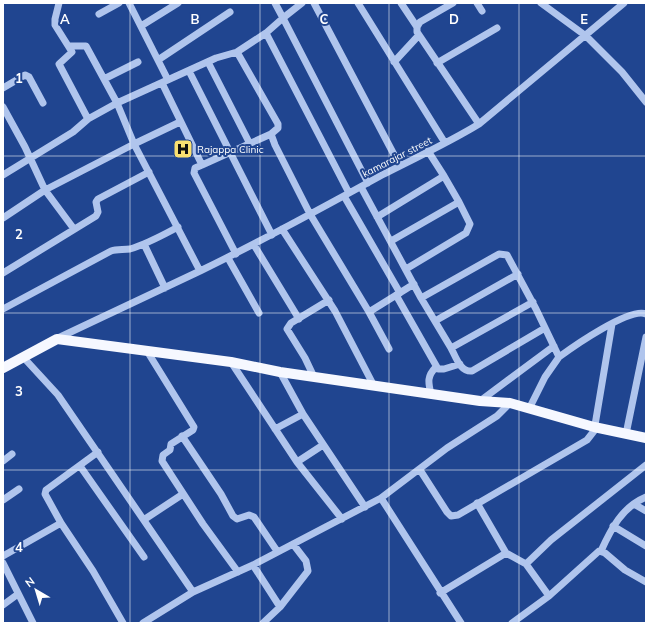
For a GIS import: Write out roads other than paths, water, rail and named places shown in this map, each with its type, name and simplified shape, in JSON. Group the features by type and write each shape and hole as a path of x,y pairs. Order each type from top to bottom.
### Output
{"main road":[{"path":"3,368 57,339 231,362 280,372 480,401 510,403 594,427 646,438"}],"street":[{"path":"59,3 55,24 70,46 72,52 59,64 88,119"},
{"path":"99,14 119,3"},
{"path":"129,3 158,60 180,122 202,165"},
{"path":"141,26 178,3"},
{"path":"275,3 368,183"},
{"path":"3,175 73,132 88,119 117,103 208,62 237,52 266,33 302,3"},
{"path":"314,3 400,166"},
{"path":"358,3 445,143"},
{"path":"401,3 417,27 419,35 437,63 479,124"},
{"path":"417,27 420,22 453,3"},
{"path":"477,3 482,11"},
{"path":"541,3 586,36 622,72 646,102"},
{"name":"kamarajar street","path":"57,339 254,245 346,194 479,124 624,3"},
{"path":"158,60 230,12"},
{"path":"437,63 497,28"},
{"path":"266,33 346,194 436,366 438,369 444,369 460,364"},
{"path":"394,62 419,35"},
{"path":"70,46 86,46 117,103 134,144 200,271"},
{"path":"236,254 194,173 194,168 230,154 271,134 278,128 278,124 237,52"},
{"path":"104,80 138,62"},
{"path":"208,62 250,144"},
{"path":"189,71 272,235"},
{"path":"3,88 25,75 28,77 43,103"},
{"path":"3,107 45,190 74,229"},
{"path":"3,218 45,190 180,122"},
{"path":"271,134 310,214 369,312 389,349"},
{"path":"406,269 466,233 470,224 459,202 428,151"},
{"path":"3,273 97,214 98,200 148,172"},
{"path":"377,217 444,176"},
{"path":"360,187 421,298 460,364 467,371 472,371 545,328"},
{"path":"391,241 459,202"},
{"path":"3,309 111,251 117,249 127,250 144,244 178,227"},
{"path":"282,229 328,300 374,386"},
{"path":"144,244 164,288"},
{"path":"254,245 299,319"},
{"path":"421,298 499,254 507,255 533,302 559,357"},
{"path":"228,258 259,313"},
{"path":"435,321 518,274"},
{"path":"369,312 414,284"},
{"path":"314,377 305,358 287,329 288,325 328,300"},
{"path":"451,348 533,302"},
{"path":"529,409 544,377 559,357 589,335 635,314 646,314"},
{"path":"420,470 451,516 458,515 587,440 591,436 594,427 612,324"},
{"path":"626,434 646,337"},
{"path":"480,401 554,346"},
{"path":"147,351 194,427 193,430 171,444 170,450 162,458 183,494 238,572"},
{"path":"24,358 58,395 145,519 193,592"},
{"path":"231,362 297,462 342,519"},
{"path":"431,394 428,382 430,373 436,366"},
{"path":"280,372 303,414 365,507"},
{"path":"143,623 193,592 253,565 277,551 381,498 420,470 447,448 497,416 510,403"},
{"path":"275,428 303,414"},
{"path":"182,436 221,494 233,516 237,519 249,515 254,517 277,551"},
{"path":"297,462 323,445"},
{"path":"98,452 46,490 45,494 61,523 123,623"},
{"path":"3,461 12,454"},
{"path":"80,466 144,557"},
{"path":"526,564 551,540 646,466"},
{"path":"3,500 19,489"},
{"path":"145,519 183,494"},
{"path":"512,623 549,596 598,552 613,526 634,504 646,497"},
{"path":"381,498 460,623"},
{"path":"477,503 506,553 526,564 549,596"},
{"path":"634,504 646,511"},
{"path":"3,556 61,523"},
{"path":"613,526 646,546"},
{"path":"263,623 280,607 308,571 306,561 292,544"},
{"path":"598,552 646,582"},
{"path":"440,593 506,553"},
{"path":"3,563 32,623"},
{"path":"253,565 280,607"},
{"path":"3,605 18,594"}],"place":[{"name":"Rajappa Clinic","path":"183,149"}]}
